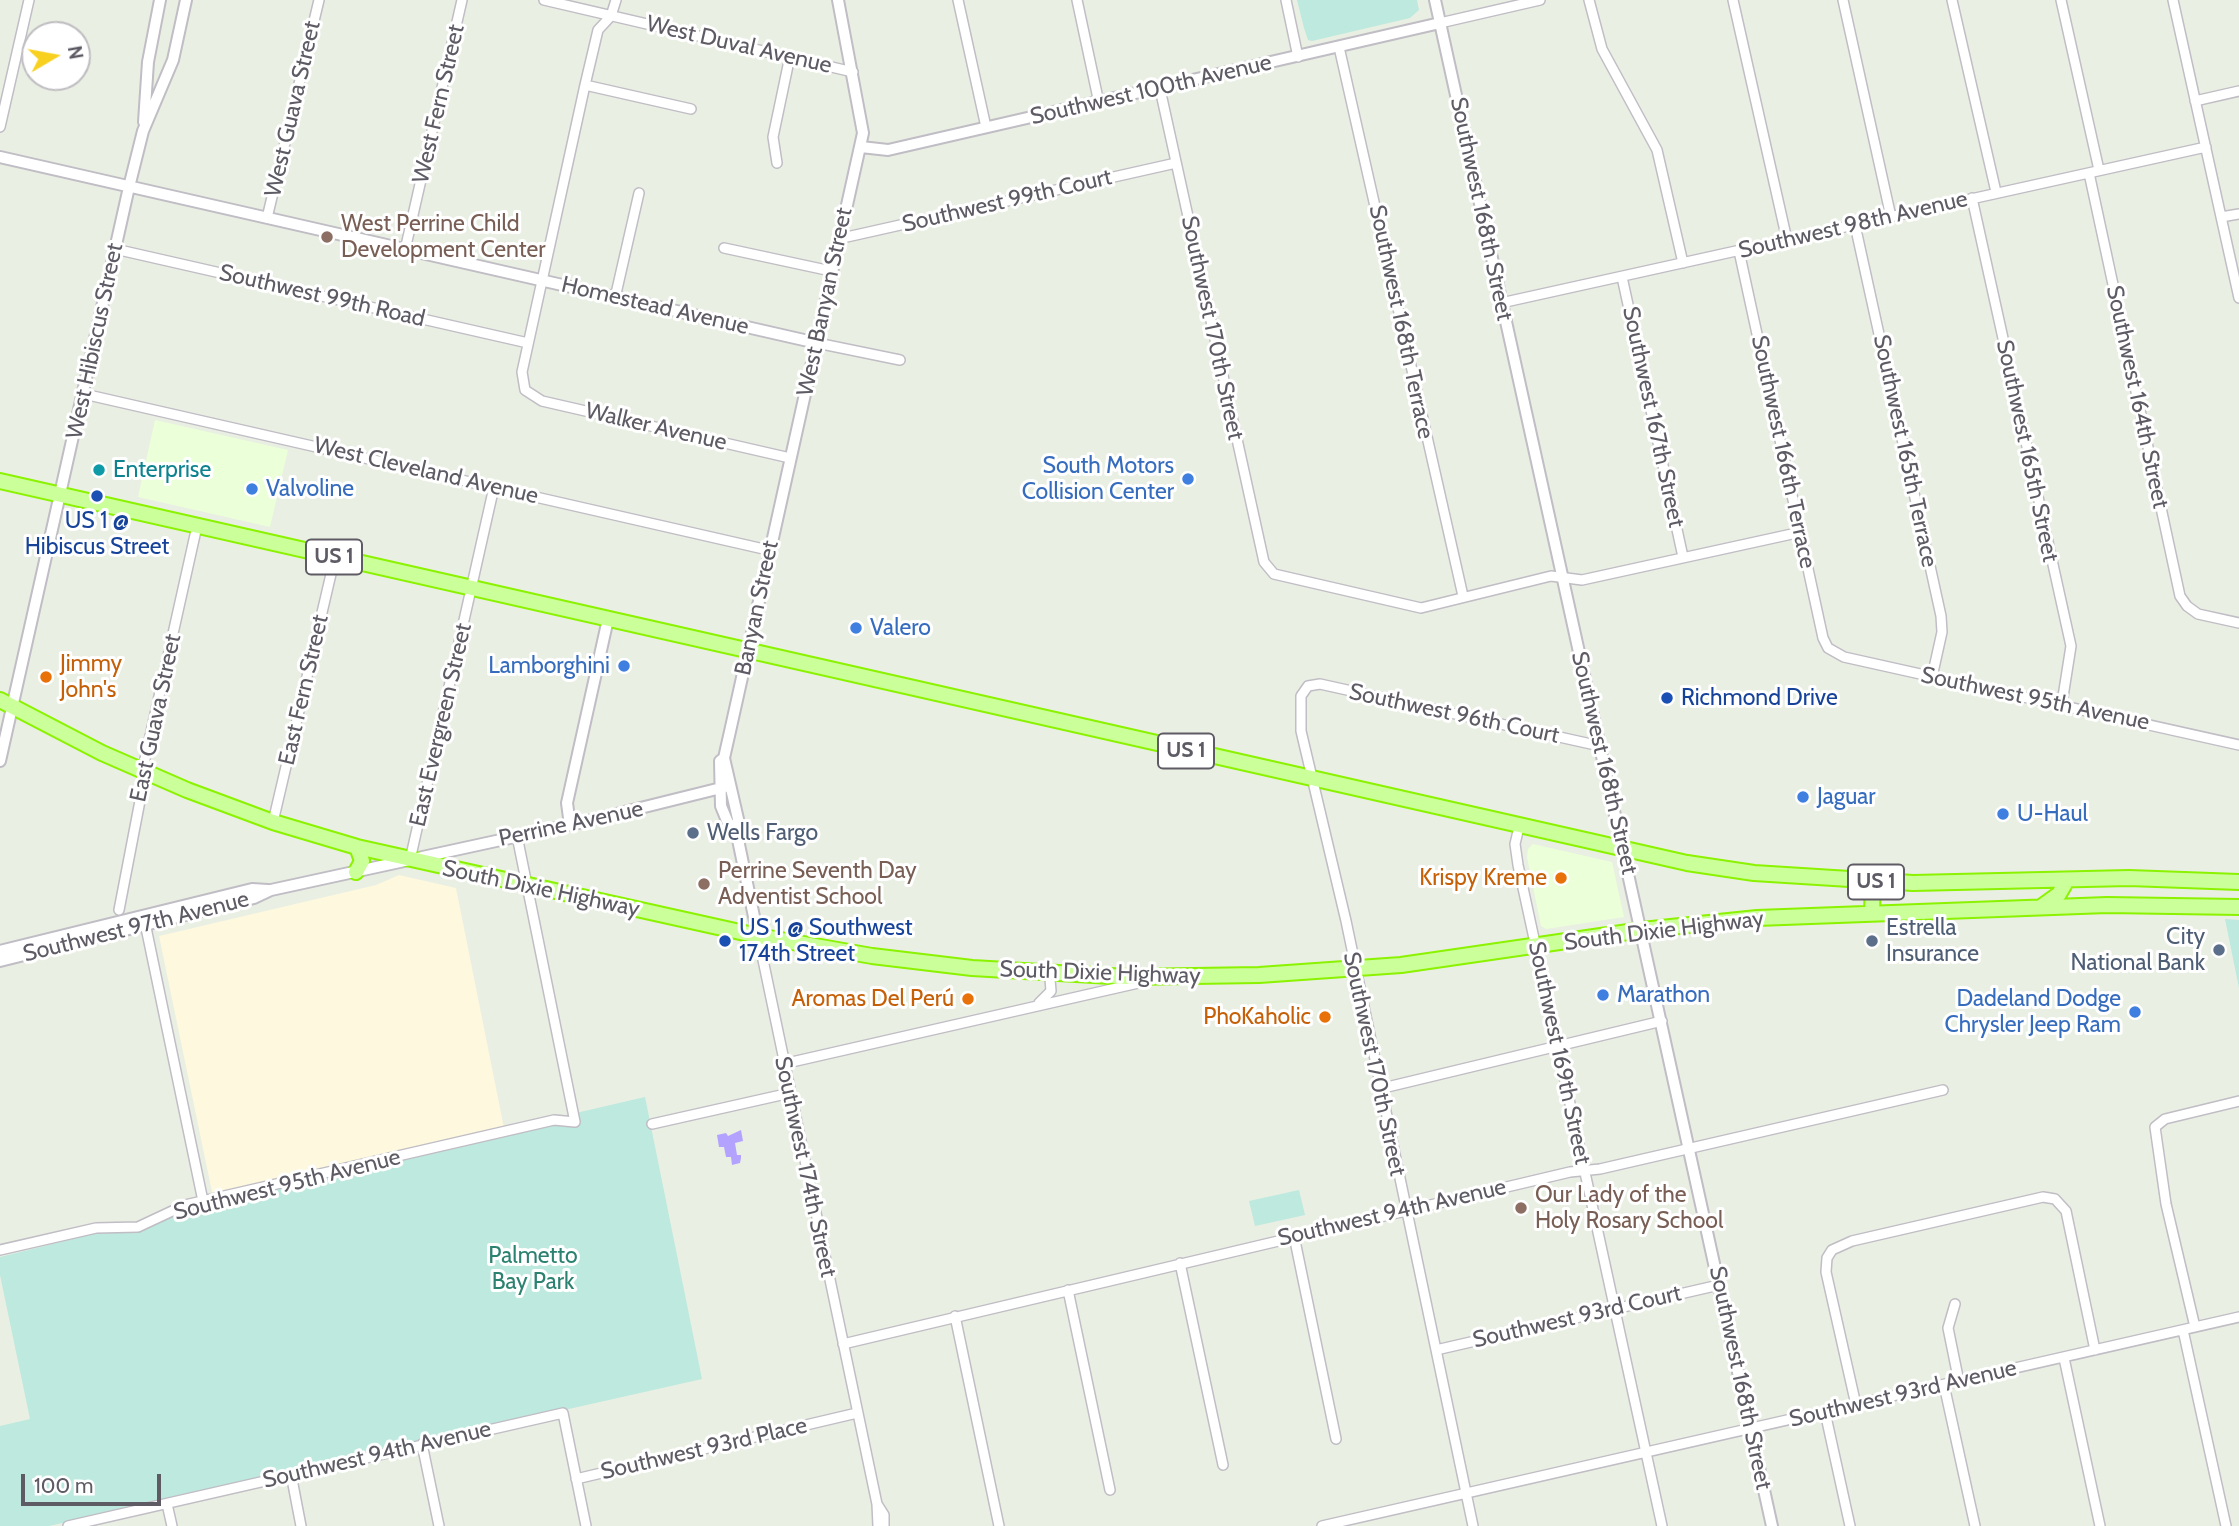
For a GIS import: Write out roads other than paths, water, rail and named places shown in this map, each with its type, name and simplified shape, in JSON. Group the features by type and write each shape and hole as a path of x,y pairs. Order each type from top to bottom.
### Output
{"highway":[{"name":"South Dixie Highway","path":"0,481 1625,851 1746,872 1873,882 1965,884 2129,878 2239,882"},
{"name":"South Dixie Highway","path":"6,703 58,732 144,771 273,822 357,847 758,936 904,961 1045,973 1164,977 1248,976 1354,969 1642,930 1757,918 2107,905 2239,907"},
{"path":"356,872 362,861 357,847"},
{"path":"2107,905 2109,895 2117,885 2129,878"},
{"path":"2041,907 2059,894 2067,880"},
{"path":"1872,912 1873,882"}],"street":[{"path":"0,127 29,0"},
{"path":"143,131 148,62 160,0"},
{"path":"143,131 173,60 186,0"},
{"name":"West Guava Street","path":"267,218 319,0"},
{"name":"West Fern Street","path":"405,250 462,0"},
{"name":"West Duval Avenue","path":"544,0 853,72"},
{"path":"528,343 598,30 611,16 616,0"},
{"name":"West Banyan Street","path":"790,457 861,147 863,124 838,0"},
{"path":"958,0 986,127"},
{"path":"1077,0 1099,103"},
{"path":"1286,0 1298,57"},
{"name":"Southwest 168th Street","path":"1435,0 1772,1526"},
{"path":"1440,23 1540,0"},
{"path":"1589,0 1602,49 1657,150 1683,263"},
{"path":"1734,0 1787,240"},
{"path":"1843,0 1891,217"},
{"path":"1952,0 1996,192"},
{"path":"2061,0 2099,170"},
{"path":"2173,0 2239,298"},
{"name":"Southwest 100th Avenue","path":"861,147 888,150 1440,23"},
{"name":"Southwest 168th Terrace","path":"1339,47 1463,596"},
{"path":"777,163 773,138 790,56"},
{"path":"585,85 691,109"},
{"name":"Southwest 170th Street","path":"1160,89 1266,567 1279,577 1408,607 1427,607 1463,596"},
{"path":"2195,101 2239,91"},
{"name":"West Hibiscus Street","path":"0,761 6,703 61,494 143,131"},
{"name":"Southwest 98th Avenue","path":"1501,303 2206,147"},
{"name":"Homestead Avenue","path":"0,157 615,298 900,360"},
{"name":"Southwest 99th Court","path":"838,239 1176,163"},
{"name":"Southwest 164th Street","path":"2089,173 2180,596 2198,614 2239,623"},
{"path":"615,298 639,193"},
{"name":"Southwest 165th Street","path":"1972,198 2070,646 2062,704"},
{"path":"2221,218 2239,214"},
{"name":"Southwest 165th Terrace","path":"1855,225 1941,616 1941,632 1932,677"},
{"path":"724,248 831,271"},
{"name":"Southwest 99th Road","path":"115,249 528,343"},
{"name":"Southwest 166th Terrace","path":"1738,251 1823,638 1831,651"},
{"name":"Southwest 167th Street","path":"1622,277 1684,557"},
{"name":"Walker Avenue","path":"528,343 522,372 525,390 542,401 790,457"},
{"name":"West Cleveland Avenue","path":"84,394 768,550"},
{"name":"Banyan Street","path":"736,830 738,818 724,758 790,457"},
{"name":"East Evergreen Street","path":"410,860 494,487"},
{"name":"East Guava Street","path":"119,910 144,771 197,526"},
{"path":"1463,596 1551,576 1581,580 1801,533"},
{"name":"East Fern Street","path":"273,822 335,557"},
{"path":"570,825 567,803 608,620"},
{"name":"Southwest 95th Avenue","path":"1831,651 1932,677 2239,745"},
{"name":"Southwest 96th Court","path":"1308,686 1325,685 1600,747"},
{"name":"Southwest 170th Street","path":"1308,686 1301,696 1301,731 1473,1526"},
{"name":"Banyan Street","path":"724,758 720,761 718,772 719,789 724,815 736,830"},
{"name":"Perrine Avenue","path":"410,860 618,814 731,785"},
{"name":"Southwest 169th Street","path":"1518,827 1516,854 1662,1526"},
{"name":"Southwest 174th Street","path":"736,830 877,1504 878,1526"},
{"path":"517,836 527,886"},
{"name":"Southwest 97th Avenue","path":"0,951 254,898 271,890 410,860"},
{"name":"Southwest 95th Avenue","path":"0,1250 96,1228 138,1227 179,1206 554,1120 575,1122 527,886"},
{"path":"145,919 203,1201"},
{"name":"Southwest 97th Avenue","path":"0,961 145,919"},
{"path":"1034,1006 1048,998 1051,991 1050,979 1045,973"},
{"path":"783,1064 1164,977"},
{"path":"1379,1088 1662,1021"},
{"name":"Southwest 94th Avenue","path":"843,1344 1294,1236 1943,1090"},
{"path":"652,1124 790,1093"},
{"path":"2194,1327 2166,1204 2155,1127 2165,1119 2239,1101"},
{"path":"1856,1405 1826,1272 1827,1258 1836,1247 2043,1197 2059,1202 2067,1214 2095,1350"},
{"path":"1294,1236 1336,1439"},
{"path":"1180,1263 1223,1465"},
{"name":"Southwest 93rd Court","path":"1436,1350 1719,1285"},
{"path":"1068,1290 1110,1490"},
{"path":"1955,1304 1948,1328 1959,1382"},
{"path":"956,1316 999,1526"},
{"name":"Southwest 93rd Avenue","path":"1322,1526 2239,1317"},
{"path":"2183,1329 2226,1526"},
{"path":"2064,1358 2100,1526"},
{"path":"1944,1385 1975,1526"},
{"path":"1825,1412 1850,1526"},
{"name":"Southwest 94th Avenue","path":"68,1526 563,1413"},
{"name":"Southwest 93rd Place","path":"563,1413 576,1479 857,1413"},
{"path":"422,1444 439,1526"},
{"path":"291,1474 301,1526"},
{"path":"576,1479 586,1526"},
{"path":"167,1504 172,1526"},
{"name":"Southwest 174th Street","path":"877,1504 884,1515 884,1526"}],"place":[{"name":"West Perrine Child Development Center","path":"327,237"},
{"name":"Enterprise","path":"99,470"},
{"name":"South Motors Collision Center","path":"1188,479"},
{"name":"Valvoline","path":"252,489"},
{"name":"US 1 @ Hibiscus Street","path":"97,496"},
{"name":"Valero","path":"856,628"},
{"name":"Lamborghini","path":"624,666"},
{"name":"Jimmy John's","path":"46,677"},
{"name":"Richmond Drive","path":"1667,698"},
{"name":"Jaguar","path":"1803,797"},
{"name":"U-Haul","path":"2003,814"},
{"name":"Wells Fargo","path":"693,833"},
{"name":"Krispy Kreme","path":"1561,878"},
{"name":"Perrine Seventh Day Adventist School","path":"704,884"},
{"name":"US 1 @ Southwest 174th Street","path":"725,941"},
{"name":"Estrella Insurance","path":"1872,941"},
{"name":"City National Bank","path":"2219,950"},
{"name":"Marathon","path":"1603,995"},
{"name":"Aromas Del Perú","path":"968,999"},
{"name":"Dadeland Dodge Chrysler Jeep Ram","path":"2135,1012"},
{"name":"PhoKaholic","path":"1325,1017"},
{"name":"Our Lady of the Holy Rosary School","path":"1521,1208"}],"park label":[{"name":"Palmetto Bay Park","path":"533,1269"}]}
